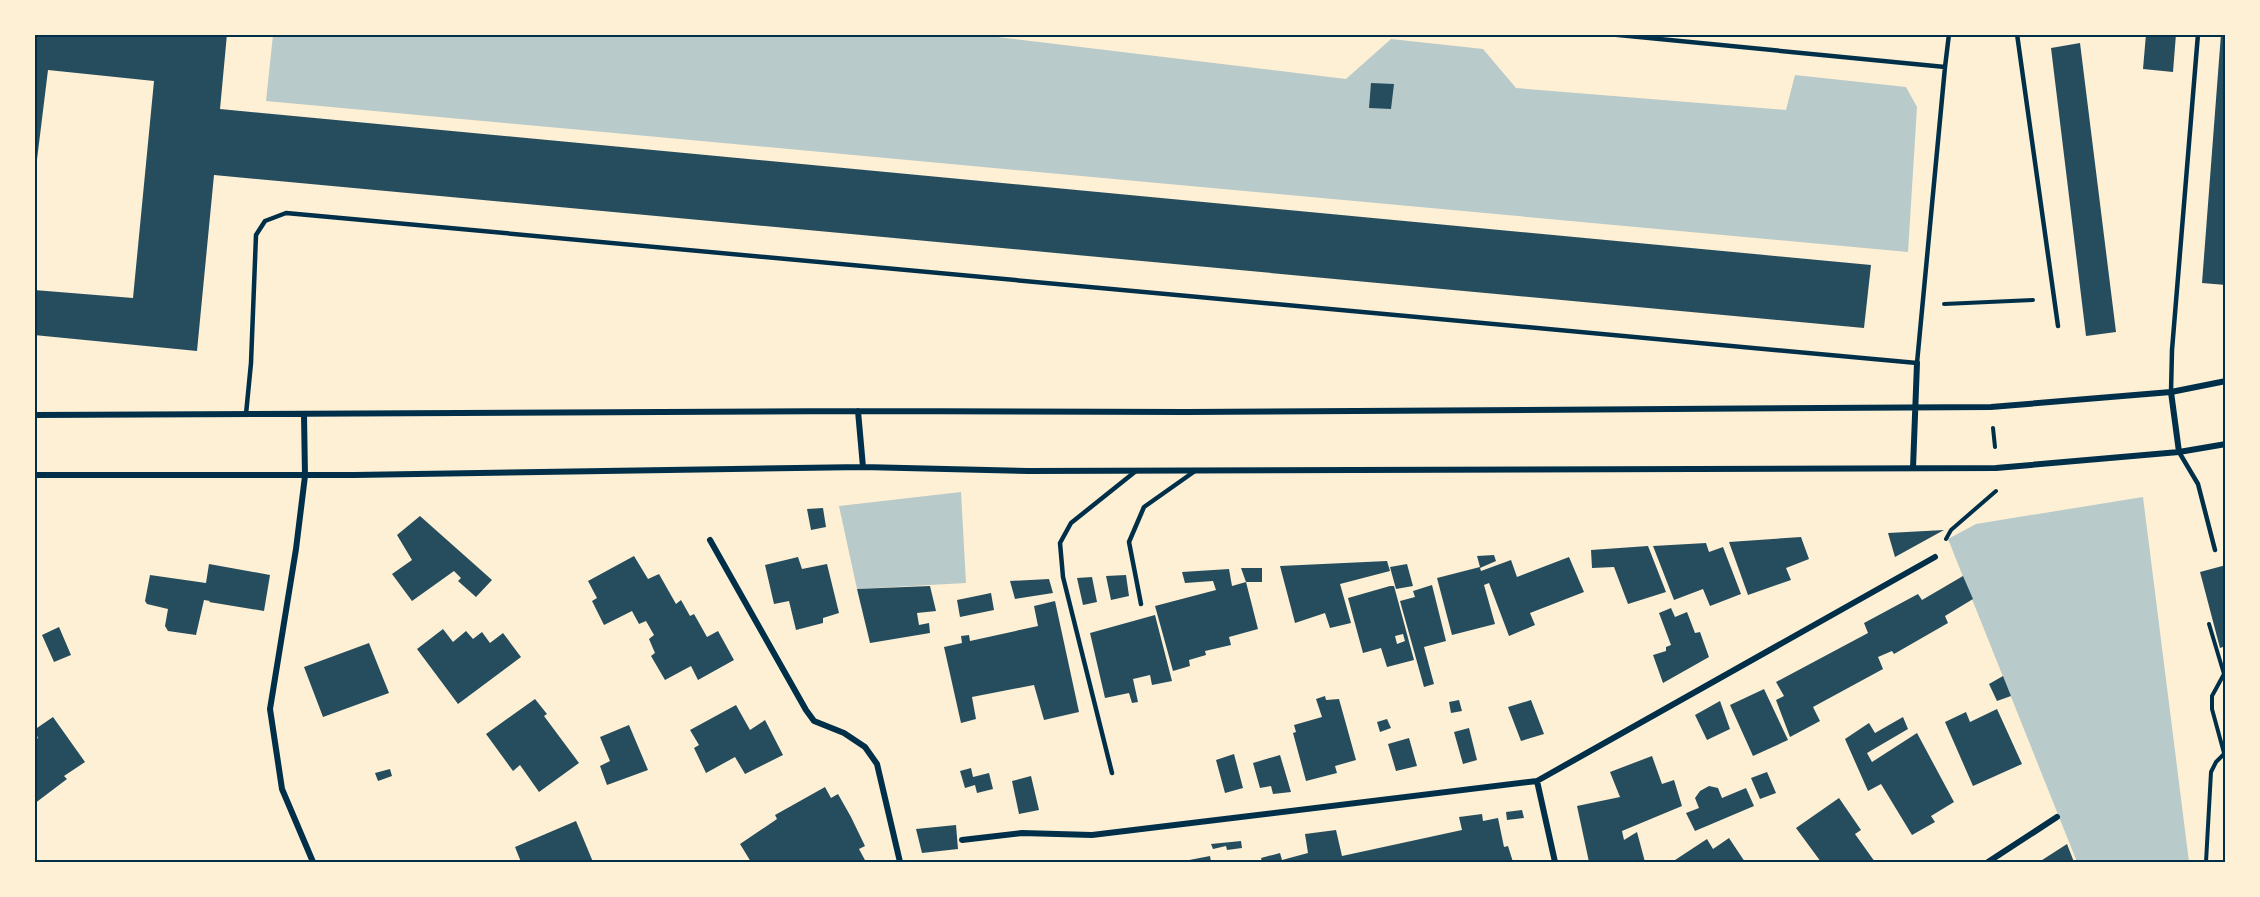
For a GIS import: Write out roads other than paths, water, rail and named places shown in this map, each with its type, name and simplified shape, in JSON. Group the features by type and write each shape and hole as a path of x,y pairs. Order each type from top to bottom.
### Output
{"street":[{"path":"1913,468 1917,363"},
{"path":"34,415 1992,407 2171,392 2226,381"},
{"path":"2171,392 2179,452"},
{"path":"858,411 863,466"},
{"path":"304,415 305,476 296,549 270,709 282,789 313,862"},
{"path":"34,475 305,476 863,466 1029,471 1996,468 2179,452 2226,444"},
{"path":"710,540 814,721 844,733 865,747 877,764 900,862"},
{"path":"962,840 1022,833 1092,835 1537,781 1935,558"},
{"path":"1537,781 1555,862"},
{"path":"1988,862 2057,817"}],"lane":[{"path":"1608,34 1945,67"},
{"path":"246,414 251,363 256,235 265,221 286,213 1917,363 1949,34"},
{"path":"2017,34 2058,326"},
{"path":"2171,392 2172,350 2198,34"},
{"path":"2179,452 2198,484 2215,550"},
{"path":"1112,773 1063,577 1060,543 1071,523 1136,471"},
{"path":"1141,604 1130,542 1144,507 1195,471"}]}
